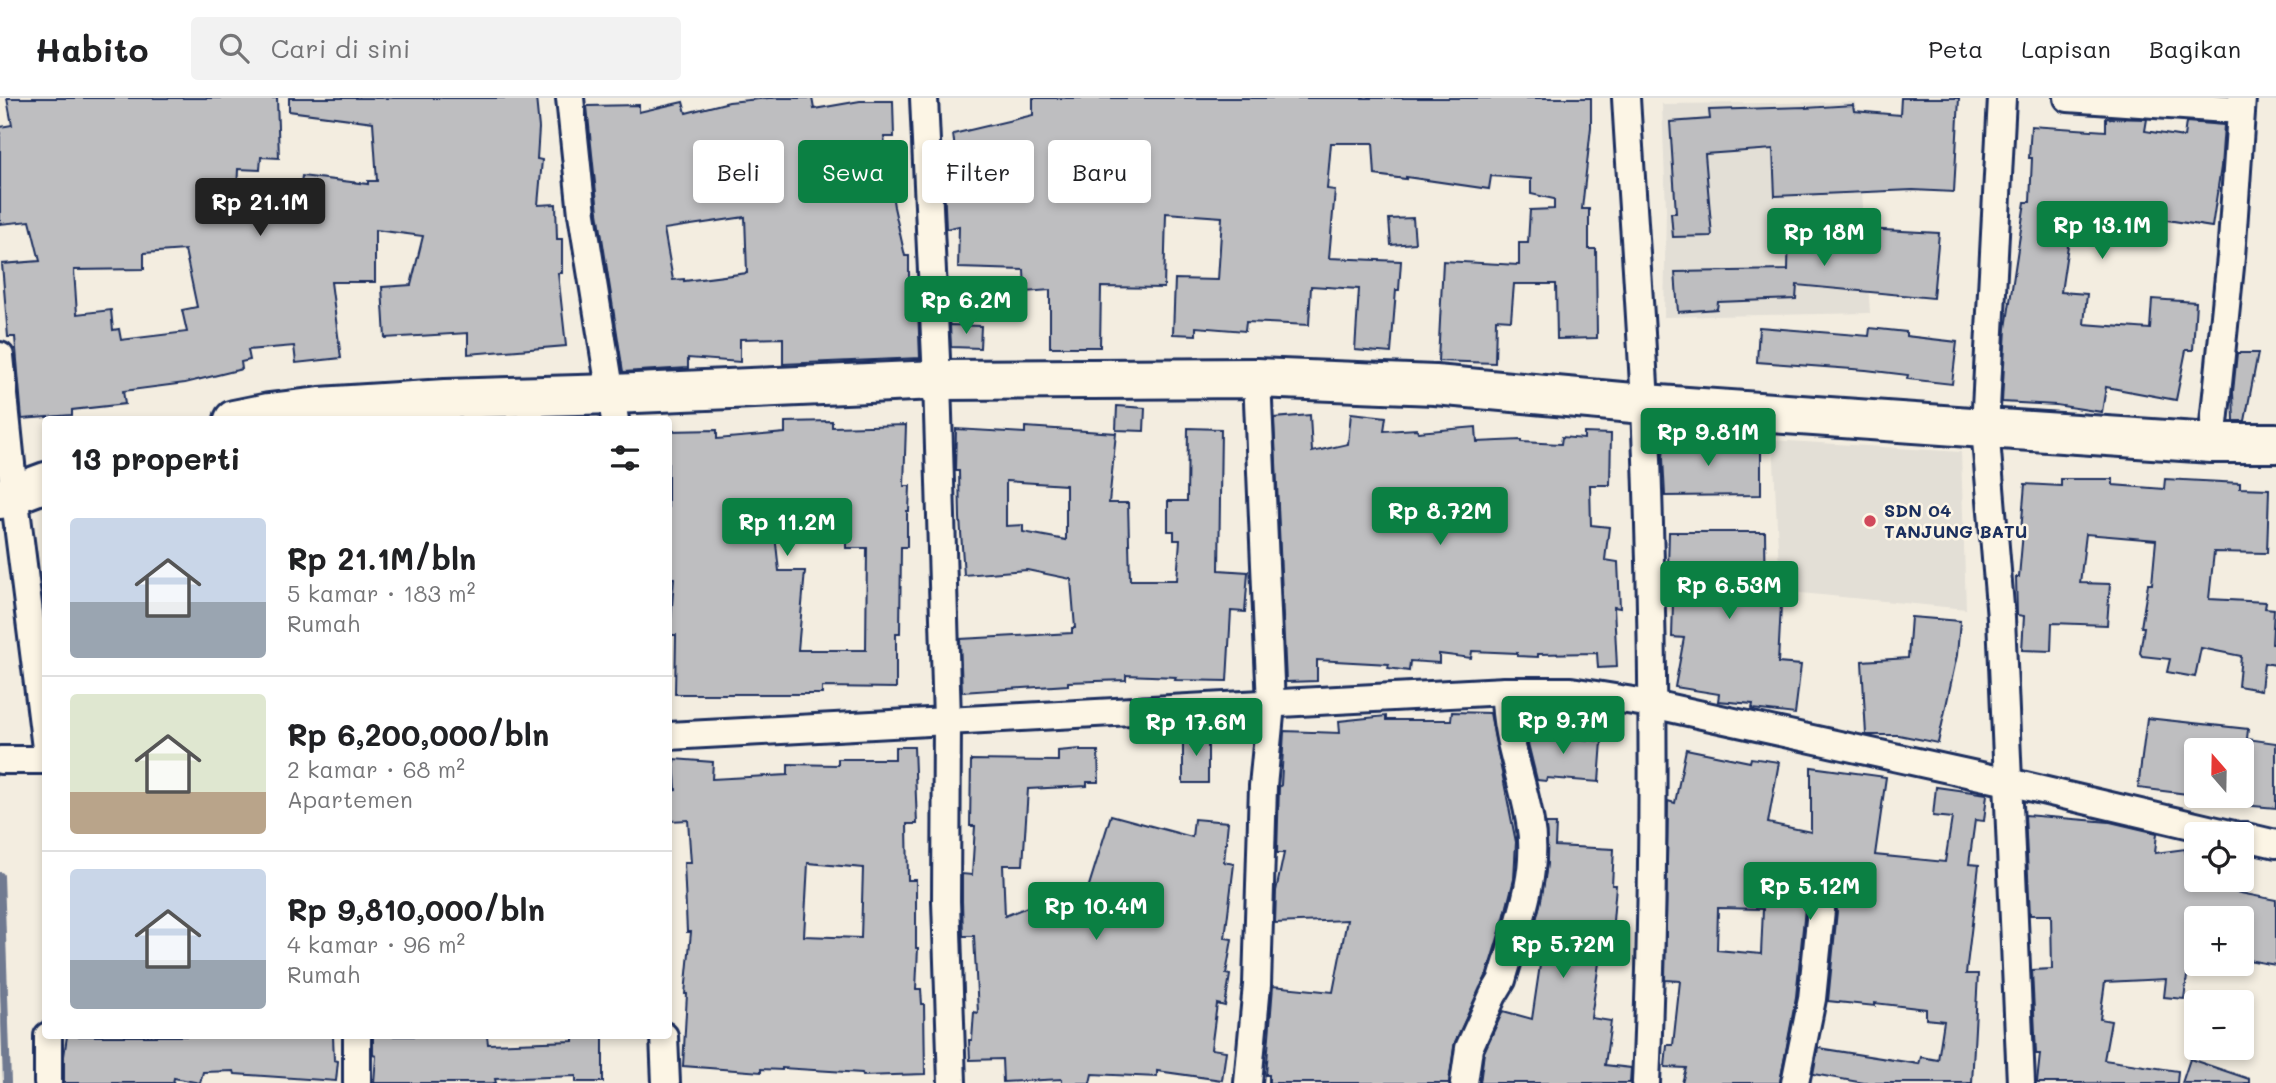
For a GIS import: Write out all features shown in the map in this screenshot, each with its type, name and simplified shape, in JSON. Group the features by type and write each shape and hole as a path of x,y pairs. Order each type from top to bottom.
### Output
{"highway":[{"path":"254,416 269,413 320,414 444,398 614,407 937,380 1257,378 1435,385 1644,404 1985,428 2212,443 2276,443"}],"street":[{"path":"570,98 582,214 614,407"},
{"path":"924,98 937,380 947,720 946,901 952,1083"},
{"path":"1626,98 1644,404 1652,704 1651,962 1646,1083"},
{"path":"2001,98 1985,428 2001,618 2021,1083"},
{"path":"2068,98 2241,104 2231,257 2212,443"},
{"path":"0,356 20,491 42,708"},
{"path":"1248,1083 1257,985 1264,786 1271,705 1257,378"},
{"path":"1464,1083 1469,1048 1502,980 1532,865 1531,825 1513,751 1505,709 1505,691"},
{"path":"672,736 1505,691 1571,691 1652,704 2184,823"},
{"path":"2254,839 2276,845"},
{"path":"1795,1083 1812,999 1821,910"},
{"path":"48,1039 48,1083"},
{"path":"357,1039 357,1083"},
{"path":"664,1039 666,1083"}],"shaded area":[{"path":"1856,102 1870,313 1664,317 1666,209 1662,104"},
{"name":"SDN 04 TANJUNG BATU","path":"1773,440 1961,452 1966,609 1780,591"}],"building":[{"path":"7,98 277,98 279,158 261,157 260,170 238,169 236,216 296,213 302,176 368,184 368,181 377,181 373,122 289,111 289,98 536,98 539,128 537,159 542,160 538,205 556,204 557,239 562,239 562,273 558,273 566,346 468,354 468,333 385,338 382,287 411,285 423,236 375,230 375,282 331,282 341,358 296,363 294,346 248,350 250,360 241,362 242,369 185,383 123,391 125,404 72,410 72,415 22,419 15,337 8,337 2,264 40,261 30,221 0,224 0,127 12,125","holes":["185,250 197,307 182,310 187,332 121,340 119,329 113,330 111,310 77,314 74,270 144,269 144,253"]},
{"path":"769,98 812,98 814,109 860,101 893,101 894,137 884,137 884,140 798,140 798,203 893,203 905,256 909,256 909,289 914,288 915,308 918,308 920,358 783,364 783,338 740,339 740,362 688,358 688,368 623,372 598,212 587,106 639,105 639,112 683,102 686,113 729,102","holes":["745,217 747,273 673,280 664,229"]},
{"path":"1033,98 1591,98 1591,127 1582,209 1589,209 1589,249 1596,249 1597,338 1557,339 1556,284 1514,284 1511,320 1496,319 1495,363 1438,361 1443,261 1519,265 1519,243 1528,243 1530,210 1554,209 1554,199 1531,194 1531,179 1491,176 1489,189 1375,175 1373,143 1331,143 1327,189 1335,190 1329,258 1401,261 1391,353 1355,350 1359,289 1311,286 1309,325 1246,322 1245,331 1196,327 1196,335 1173,334 1175,279 1218,280 1222,217 1166,213 1164,288 1101,287 1100,347 1050,347 1050,290 1025,292 1024,270 958,268 959,226 946,229 945,203 1034,203 1034,140 954,140 953,134 1033,115"},
{"path":"1901,98 1959,98 1954,192 1913,190 1775,196 1773,149 1705,154 1712,236 1673,237 1671,213 1676,213 1670,122 1710,119 1709,110 1853,105 1854,111 1900,115"},
{"path":"2106,118 2147,119 2145,131 2184,137 2186,122 2224,125 2212,227 2135,215 2134,219 2073,212 2061,292 2087,294 2084,324 2150,329 2152,299 2196,302 2193,350 2186,350 2176,400 2106,387 2102,412 2056,405 2002,402 2006,328 2025,202 2030,202 2031,126 2106,131"},
{"path":"1413,218 1415,243 1391,245 1389,219"},
{"path":"1789,225 1939,233 1933,298 1797,285 1796,299 1718,302 1717,309 1678,312 1675,272 1788,270"},
{"path":"950,325 981,326 980,348 951,347"},
{"path":"1759,327 1869,336 1870,328 1906,332 1906,336 1957,342 1952,384 1907,379 1908,375 1866,370 1757,362"},
{"path":"2237,353 2258,353 2245,421 2234,421 2233,392"},
{"path":"1117,406 1145,408 1144,431 1116,430"},
{"path":"1351,413 1386,417 1384,431 1417,429 1418,432 1476,427 1477,442 1521,440 1561,444 1562,437 1584,439 1584,433 1611,434 1610,485 1590,485 1591,525 1609,527 1605,560 1618,562 1620,608 1614,607 1617,667 1598,668 1597,653 1538,654 1538,657 1472,651 1471,658 1439,654 1439,663 1410,661 1409,671 1388,668 1389,664 1317,660 1317,681 1286,682 1274,418 1310,415 1312,452 1348,444"},
{"path":"832,421 832,427 906,425 904,486 910,486 907,547 901,547 896,688 822,687 822,694 675,694 676,635 672,635 672,431 717,430 717,439 785,433 785,422","holes":["774,525 846,526 846,548 867,548 866,650 798,650 805,571 779,571"]},
{"path":"1025,427 1116,433 1109,503 1128,503 1130,580 1177,580 1180,540 1174,540 1174,531 1168,531 1168,501 1187,501 1188,428 1221,429 1219,570 1248,572 1245,612 1231,611 1227,681 1126,675 1126,680 1068,682 1068,685 962,692 960,639 1072,633 1072,628 1075,628 1071,579 1027,570 964,575 959,471 955,471 956,429 1025,433","holes":["1006,481 1066,485 1066,540 1023,532 1023,525 1006,526"]},
{"path":"1665,432 1718,437 1717,452 1761,451 1761,495 1665,496"},
{"path":"2061,479 2113,479 2113,485 2164,489 2165,479 2240,483 2240,488 2269,489 2267,553 2214,552 2209,599 2266,602 2265,608 2274,609 2272,644 2276,644 2276,665 2264,663 2261,690 2238,686 2241,656 2201,648 2195,677 2167,672 2170,659 2142,656 2140,653 2144,627 2141,627 2148,584 2152,584 2156,540 2086,534 2080,583 2110,584 2107,625 2052,623 2051,651 2022,650 2024,616 2017,615 2016,577 2019,577 2025,484 2061,486"},
{"path":"1669,532 1765,532 1766,604 1781,605 1778,663 1801,665 1795,714 1752,709 1753,704 1718,701 1719,694 1675,687 1684,638 1672,637 1674,568 1668,568"},
{"path":"1911,617 1960,621 1957,655 1938,743 1899,735 1866,735 1862,661 1908,658"},
{"path":"1452,712 1490,713 1516,842 1514,879 1504,918 1487,974 1455,1042 1449,1083 1269,1083 1269,1075 1266,1075 1273,986 1333,992 1347,920 1275,923 1276,891 1284,853 1277,853 1284,731 1340,733 1339,721 1386,716 1386,720 1451,720"},
{"path":"2147,718 2248,729 2247,738 2184,738 2184,794 2138,788"},
{"path":"1523,723 1553,729 1552,736 1602,741 1599,782 1547,778 1546,781 1537,780"},
{"path":"1183,734 1208,734 1208,783 1183,783"},
{"path":"2254,740 2276,743 2276,808 2254,806"},
{"path":"895,747 914,747 917,824 907,824 908,880 916,880 916,989 921,989 924,1004 925,1074 863,1076 862,1073 782,1068 761,1069 761,1072 683,1066 685,994 691,932 687,932 684,863 691,863 688,820 672,821 672,790 676,790 674,759 713,762 712,779 788,775 788,764 838,765 838,759 895,759","holes":["808,863 863,868 861,938 804,936"]},
{"path":"1686,749 1750,762 1751,758 1779,762 1768,823 1811,832 1811,767 1886,777 1875,855 1945,862 1952,818 1933,816 1936,787 1987,794 1984,821 1975,820 1969,864 1979,865 1966,974 1978,974 1972,1083 1864,1083 1813,1074 1818,1048 1919,1064 1921,1057 1938,1060 1944,1021 1926,1019 1926,1009 1828,1001 1837,911 1831,898 1822,894 1815,895 1805,908 1796,997 1780,1083 1682,1083 1686,1068 1665,1067 1667,1045 1673,1045 1680,981 1665,980 1668,801 1675,803","holes":["1718,908 1763,909 1761,954 1717,950"]},
{"path":"1058,751 1098,751 1099,782 1087,782 1087,786 1028,789 1023,865 1003,865 1005,916 1047,899 1082,908 1111,815 1192,837 1194,819 1228,822 1224,862 1234,864 1225,938 1232,939 1226,974 1230,975 1225,1006 1217,1004 1211,1049 1226,1051 1222,1080 1157,1071 1157,1077 1092,1074 1090,1083 1062,1083 1062,1079 1003,1082 1002,1059 970,1060 969,1040 972,1040 974,1012 978,1013 974,936 963,936 962,874 972,875 975,826 970,826 971,760 1058,761"},
{"path":"2025,815 2110,822 2157,833 2155,853 2184,849 2184,892 2235,892 2276,900 2276,965 2254,961 2254,906 2184,906 2184,976 2187,976 2184,999 2164,997 2166,979 2105,982 2100,1019 2111,1021 2104,1060 2178,1071 2177,1083 2037,1083 2040,1054 2036,1054 2032,970 2052,969 2051,915 2030,915"},
{"path":"1546,824 1556,824 1555,846 1614,849 1612,885 1616,885 1612,933 1604,957 1600,956 1591,1018 1611,1021 1605,1065 1631,1068 1630,1083 1480,1083 1484,1052 1503,1011 1532,1019 1544,938 1532,935 1547,864"},
{"path":"67,1039 333,1039 334,1060 338,1061 336,1081 235,1074 234,1071 203,1072 200,1083 174,1078 173,1083 64,1083"},
{"path":"373,1039 487,1039 488,1044 603,1039 603,1082 576,1082 576,1076 495,1079 496,1083 374,1083 376,1056 373,1055"},
{"path":"2190,1060 2249,1079 2249,1083 2182,1083"}],"waterway":[{"path":"0,876 7,1083"}],"place":[{"name":"SDN 04 TANJUNG BATU","path":"1870,521"}]}
